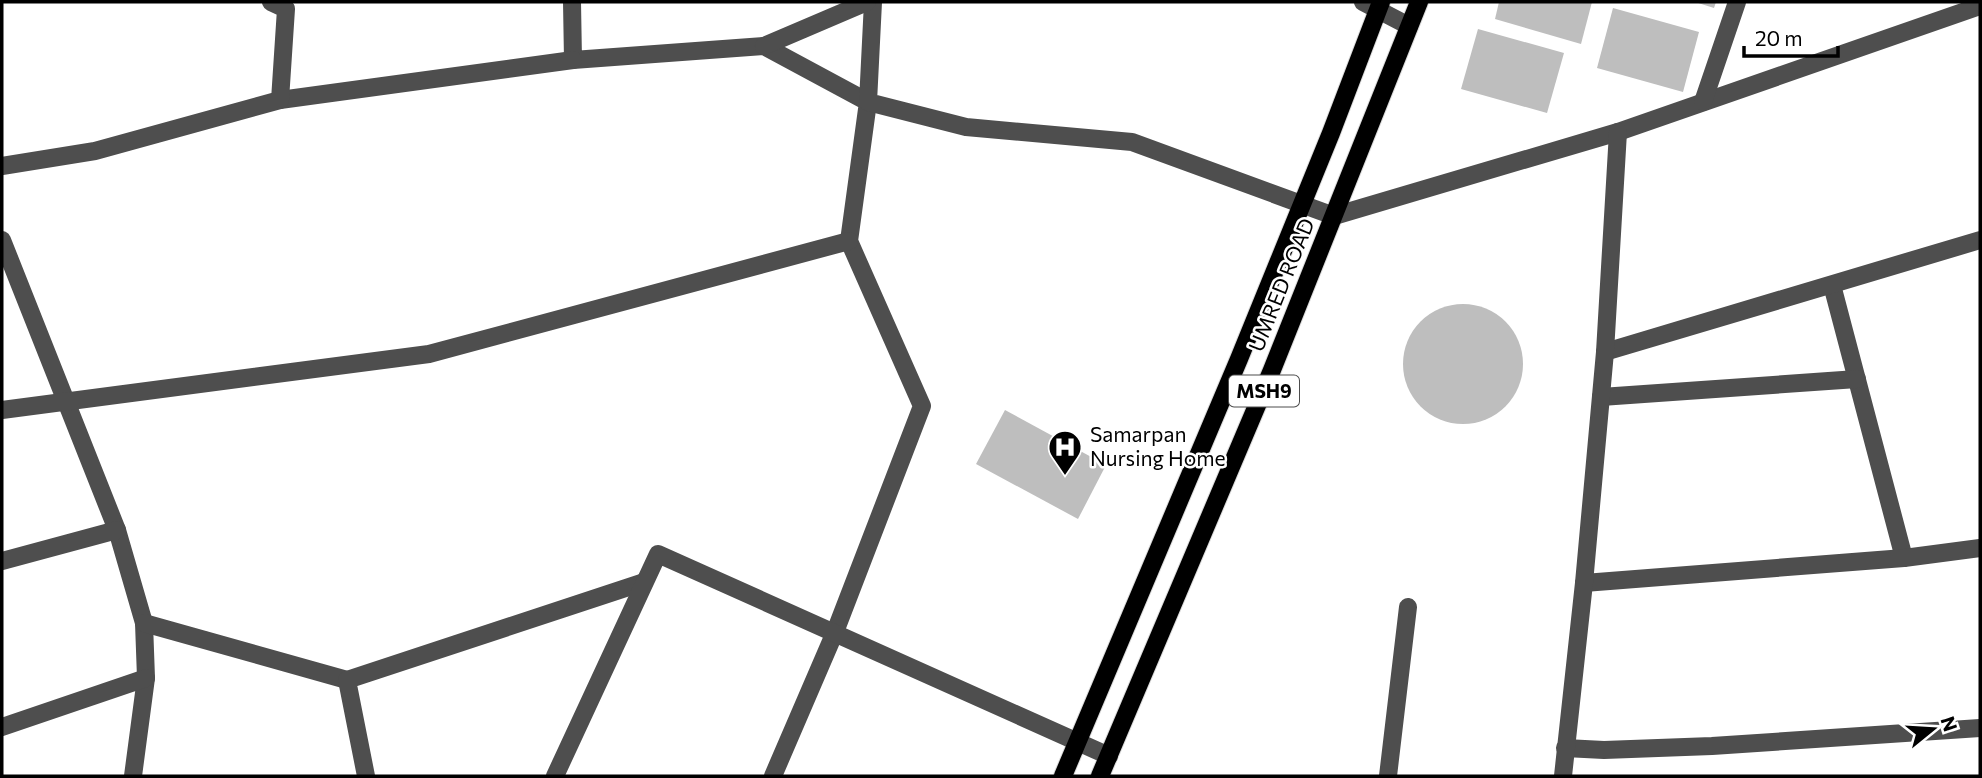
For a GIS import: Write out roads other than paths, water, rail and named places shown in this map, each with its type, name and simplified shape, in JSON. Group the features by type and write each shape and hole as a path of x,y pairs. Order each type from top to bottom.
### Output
{"main road":[{"name":"UMRED ROAD","path":"1100,776 1272,370 1419,2"},
{"path":"1062,776 1239,359 1331,133 1374,4"}],"street":[{"path":"271,2 286,9 280,100"},
{"path":"572,2 573,60"},
{"path":"2,166 95,150 280,100 573,60 764,46 867,2"},
{"path":"773,776 835,632 922,405 849,241 868,102 873,2"},
{"path":"1703,102 1737,2"},
{"path":"1374,4 1409,26"},
{"path":"764,46 868,102 966,127 1132,142 1302,202 1334,216 1618,132 1980,6"},
{"path":"1563,776 1605,352 1618,132"},
{"path":"2,240 117,530 144,623 146,678 133,776"},
{"path":"1605,352 1980,240"},
{"path":"2,410 429,354 849,241"},
{"path":"1832,285 1904,558"},
{"path":"1601,397 1857,379"},
{"path":"2,561 117,530"},
{"path":"1584,583 1904,558 1980,548"},
{"path":"555,776 658,554 1109,756"},
{"path":"144,623 347,680 644,582"},
{"path":"1388,776 1408,607"},
{"path":"2,727 146,678"},
{"path":"347,680 366,776"},
{"path":"1565,748 1604,750 1712,746 1980,728"}],"place":[{"name":"Samarpan Nursing Home","path":"1065,477"}]}
